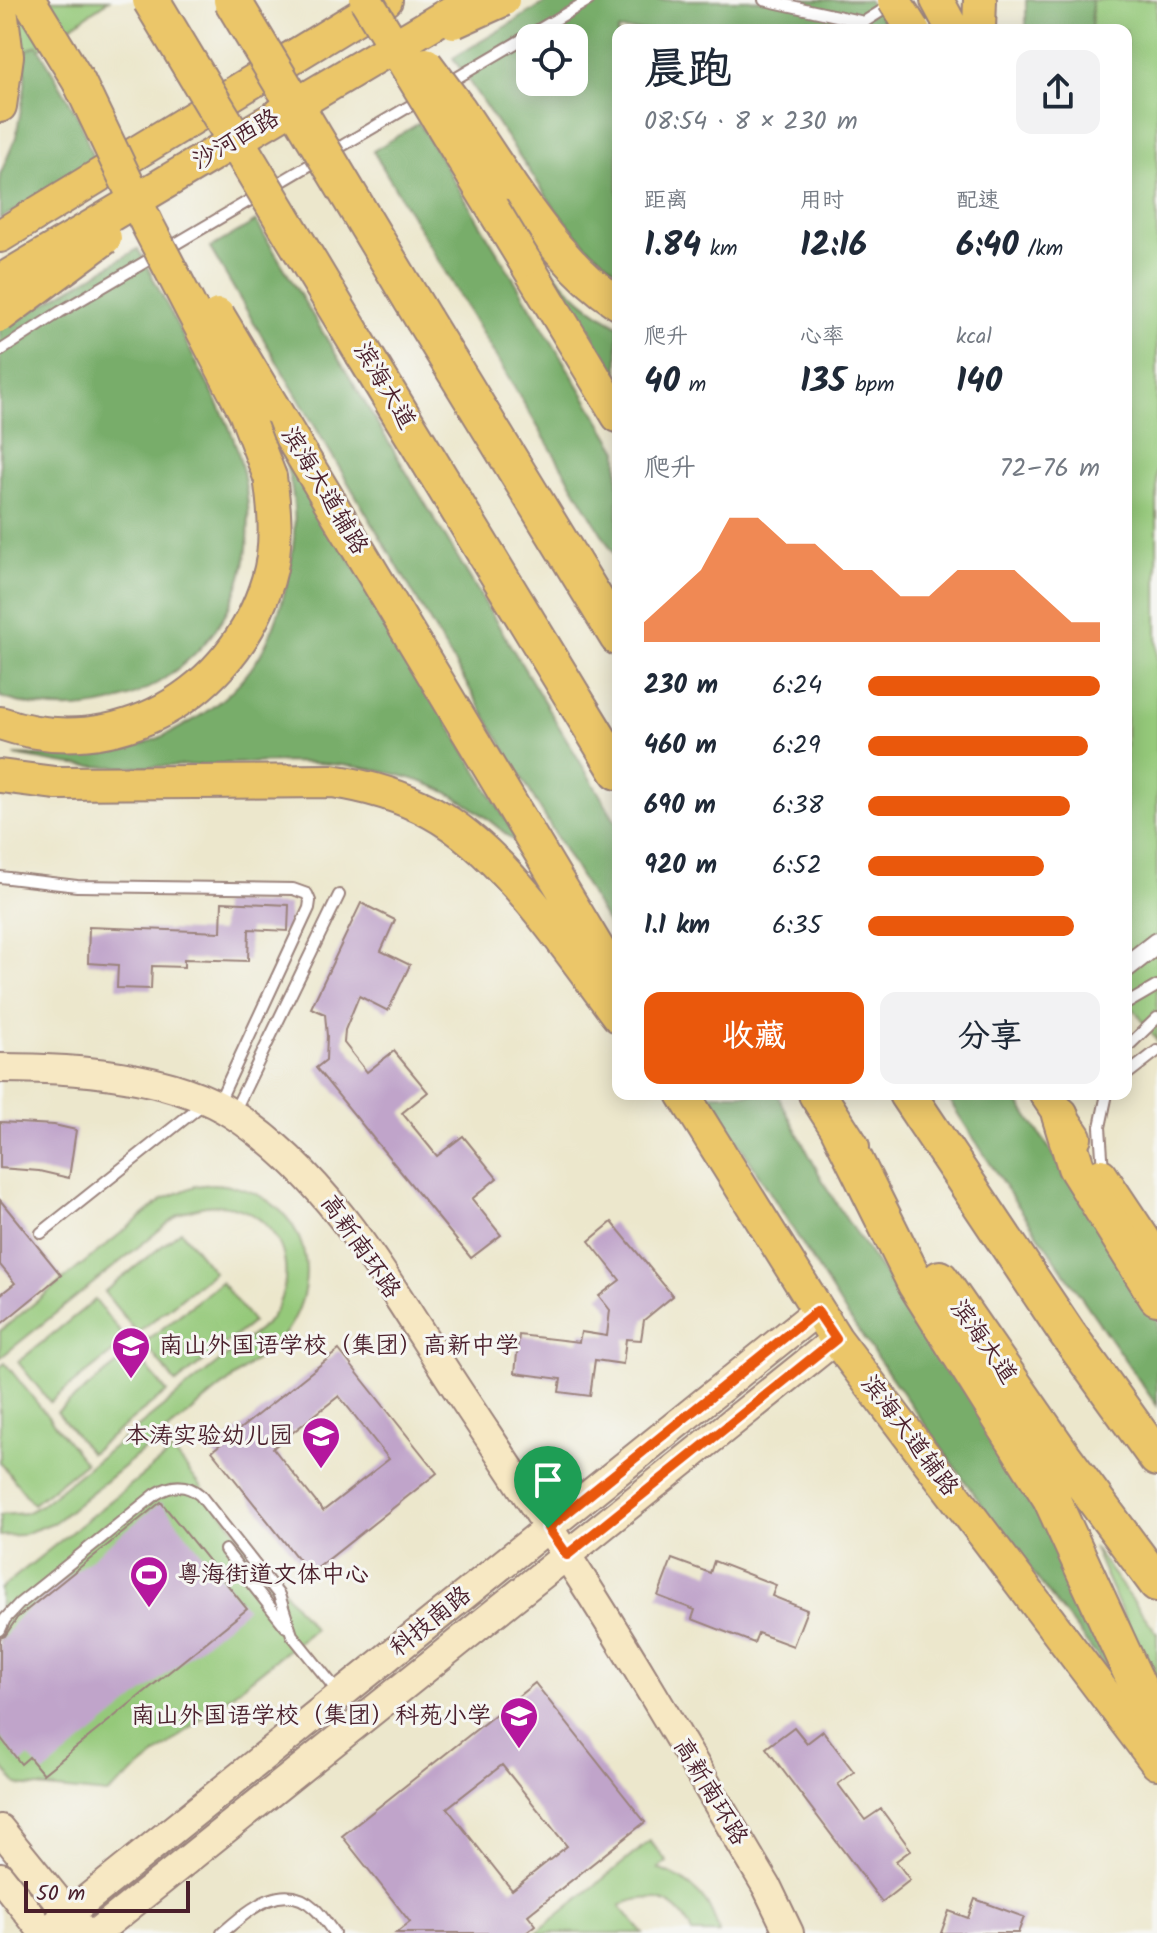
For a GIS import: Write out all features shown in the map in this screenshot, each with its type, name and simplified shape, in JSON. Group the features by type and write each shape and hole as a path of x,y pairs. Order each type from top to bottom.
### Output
{"highway":[{"name":"滨海大道","path":"151,0 612,761"},
{"path":"232,0 612,627"},
{"name":"滨海大道","path":"821,1100 997,1362 1157,1583"},
{"path":"911,1100 991,1223 1157,1458"},
{"path":"1053,1104 1076,1167 1157,1297"},
{"path":"839,1129 916,1284 1051,1498 1157,1728"}],"main road":[{"name":"滨海大道辅路","path":"29,0 612,972"},
{"path":"366,0 612,406"},
{"path":"374,0 442,85 538,225 568,260 612,299"},
{"name":"沙河西路","path":"0,236 386,0"},
{"name":"沙河西路","path":"0,281 472,0"},
{"path":"392,49 503,0"},
{"path":"896,0 910,24"},
{"path":"0,1 7,56 0,106"},
{"path":"0,723 50,734 86,734 122,727 161,713 187,697 213,675 237,647 255,616 269,578 274,547 275,512 270,477 245,412 148,226 79,82"},
{"path":"0,316 50,281 218,150"},
{"path":"0,248 70,195"},
{"path":"0,763 55,783"},
{"path":"0,776 55,783 332,781 370,787 402,799 433,813 466,836 494,862 541,916 612,1008"},
{"name":"高新南环路","path":"0,1068 94,1073 166,1086 219,1107 281,1150 312,1180 341,1217 567,1555 767,1887 789,1933"},
{"name":"滨海大道辅路","path":"684,1100 836,1339 1157,1763"},
{"path":"1053,1104 1157,1259"},
{"name":"科技南路","path":"45,1933 76,1923 341,1695 817,1311"},
{"name":"科技南路","path":"96,1933 836,1339"},
{"path":"0,1829 76,1923"},
{"path":"0,1877 45,1933"}],"street":[{"path":"1132,962 1157,943"}],"lane":[{"path":"0,351 60,312 589,0"},
{"path":"764,0 864,22 896,0"},
{"path":"0,877 77,886 293,889 307,894 309,908 219,1107"},
{"path":"41,1233 219,1107 339,895"},
{"path":"1132,1001 1157,986"},
{"path":"1132,1039 1157,1018"},
{"path":"1132,1070 1157,1051"},
{"path":"1104,1181 1099,1149 1106,1100"},
{"path":"0,1630 5,1619 19,1604 156,1494 179,1485 200,1495 272,1586 283,1604 292,1635"},
{"path":"225,1550 341,1695"},
{"path":"222,1933 266,1899 283,1896 299,1899 313,1907 334,1933"}],"green space":[{"path":"0,0 109,0 0,77"},
{"path":"550,0 868,0 886,24 612,24 612,267 586,245 558,213 453,58"},
{"path":"1026,0 1092,0 1091,24 1026,24"},
{"path":"1092,0 1157,0 1157,1041 1132,1006 1132,24 1091,24"},
{"path":"37,45 80,120 95,164 0,219 0,175 16,137 25,87 25,51"},
{"path":"419,123 612,441 612,551 373,151"},
{"path":"256,221 612,815 612,931 210,248"},
{"path":"532,244 570,290 612,321 612,379"},
{"path":"138,249 236,444 249,519 241,578 230,606 194,655 149,688 129,697 87,707 43,707 0,697 0,330"},
{"path":"280,443 523,848 461,800 438,788 394,774 349,766 304,763 74,765 14,755 96,755 141,745 176,730 209,709 250,670 278,615 293,548 293,500"},
{"path":"712,1100 780,1100 848,1222 976,1406 1040,1507 1122,1689 996,1525 847,1315"},
{"path":"949,1100 1017,1100 1134,1275 1157,1315 1157,1406"},
{"path":"212,1184 242,1189 267,1200 286,1217 299,1238 305,1262 305,1288 296,1314 280,1340 55,1522 21,1535 0,1536 0,1515 26,1513 41,1505 266,1324 281,1299 285,1274 282,1250 271,1230 254,1215 232,1207 206,1206 178,1215 0,1358 0,1331 163,1199 195,1186"},
{"path":"181,1231 214,1272 137,1333 104,1292"},
{"path":"221,1282 253,1322 176,1383 144,1343"},
{"path":"95,1300 127,1341 50,1402 18,1362"},
{"path":"134,1351 167,1392 90,1453 57,1412"},
{"path":"5,1363 85,1463 33,1504 0,1462 0,1367"},
{"name":"粤海街道文体中心","path":"173,1451 314,1629 107,1794 17,1785 0,1764 0,1589"},
{"path":"1093,1547 1157,1633 1157,1692"},
{"path":"650,1841 667,1862 658,1869 690,1885 698,1893 711,1911 719,1933 692,1933 687,1922 672,1906 653,1899 642,1899 620,1906 643,1933 536,1933"}],"building":[{"path":"222,902 289,905 288,931 249,929 248,961 184,959 184,967 152,966 151,989 117,988 118,965 88,963 89,927 221,932"},
{"path":"361,903 395,920 381,951 410,965 388,1011 359,996 345,1030 344,1043 367,1072 394,1051 428,1092 402,1113 437,1156 463,1136 497,1178 472,1199 501,1235 471,1258 316,1068 326,1060 327,1036 325,1014 311,1008"},
{"path":"0,1122 54,1125 76,1130 69,1178 39,1171 0,1168"},
{"path":"0,1200 61,1275 0,1325 0,1295 15,1283 0,1265"},
{"path":"612,1222 673,1296 644,1320 641,1340 626,1339 623,1364 595,1360 590,1396 559,1392 561,1379 515,1373 519,1335 579,1342 581,1332 607,1336 610,1310 599,1296 620,1280 589,1241"},
{"path":"339,1350 437,1473 310,1574 212,1451","holes":["339,1396 389,1459 323,1511 273,1448"]},
{"path":"161,1502 247,1609 43,1774 29,1757 21,1764 0,1737 0,1638 5,1636 17,1618"},
{"path":"672,1559 710,1573 714,1561 776,1585 772,1596 807,1610 793,1646 758,1633 754,1643 692,1619 695,1610 658,1596"},
{"path":"535,1683 645,1822 528,1915 536,1925 526,1933 396,1933 410,1922 342,1836","holes":["502,1765 567,1846 512,1890 447,1808"]},
{"path":"794,1727 807,1743 823,1731 854,1772 838,1784 865,1820 881,1809 911,1850 896,1861 910,1880 882,1902 766,1748"},
{"path":"975,1899 1024,1917 1018,1933 941,1933 949,1911 968,1918"}],"place":[{"name":"南山外国语学校（集团）高新中学","path":"131,1380"},
{"name":"本涛实验幼儿园","path":"321,1470"},
{"name":"粤海街道文体中心","path":"149,1609"},
{"name":"南山外国语学校（集团）科苑小学","path":"519,1750"}],"route":[{"path":"817,1311 836,1339 567,1555 548,1528 817,1311"}]}
